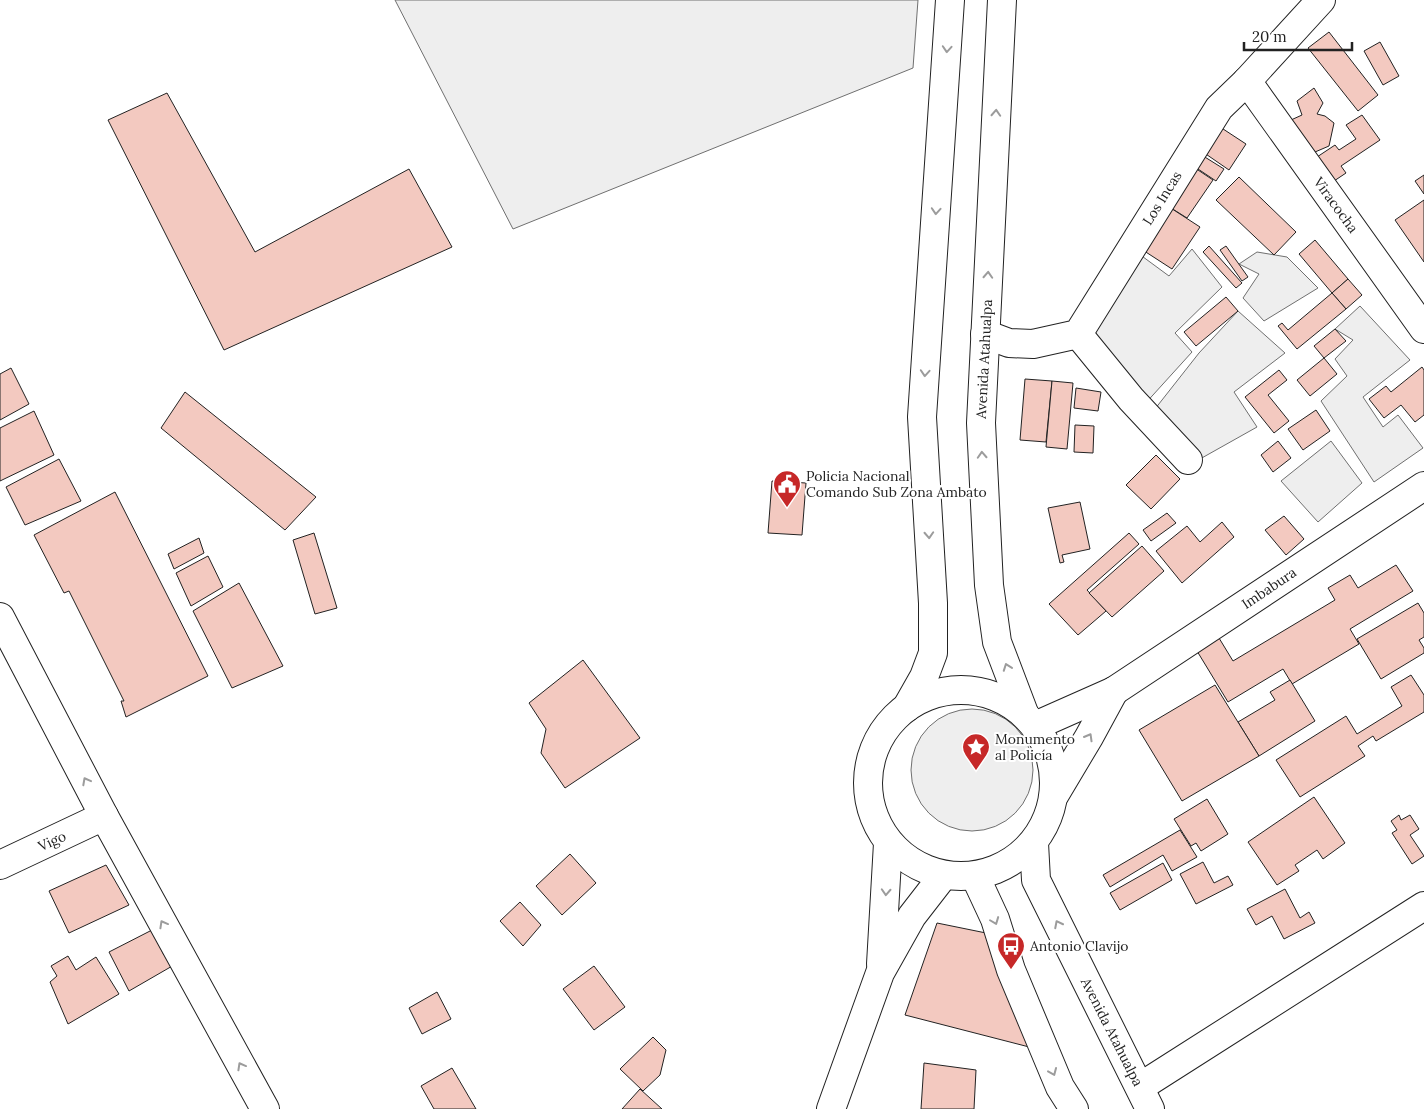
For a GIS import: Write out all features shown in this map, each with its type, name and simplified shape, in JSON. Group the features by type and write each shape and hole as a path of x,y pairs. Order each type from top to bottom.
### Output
{"main road":[{"path":"950,0 922,417 933,602 933,653 924,677 907,706 884,728 870,756 866,786 873,816 888,843 912,863 943,876 975,876 997,870 1017,859 1034,843 1048,820 1055,794"},
{"name":"Avenida Atahualpa","path":"1002,0 981,423 989,585 997,642 1029,719 1045,740 1054,766 1055,794"},
{"name":"Los Incas","path":"1078,334 1219,108 1247,81 1321,0"},
{"name":"Viracocha","path":"1247,81 1424,329"},
{"path":"985,334 1009,343 1033,344 1078,334 1131,399 1188,460"},
{"name":"Imbabura","path":"1029,719 1114,691 1424,486"},
{"path":"0,617 104,816 264,1109"},
{"path":"907,706 935,693 966,690 996,697 1029,719"},
{"name":"Imbabura","path":"1055,794 1090,736 1114,691"},
{"name":"Vigo","path":"0,865 104,816"},
{"path":"880,973 888,843"},
{"name":"Avenida Atahualpa","path":"1034,843 1036,880 1145,1098"},
{"path":"831,1109 880,973 912,916 943,876"},
{"path":"975,876 995,919 1011,970 1060,1087 1074,1109"},
{"path":"1145,1098 1424,906"}],"shaded area":[{"path":"395,0 918,0 913,68 513,229"},
{"path":"1192,249 1222,287 1175,333 1192,352 1143,406 1082,346 1135,251 1169,276"},
{"path":"1257,252 1287,257 1318,288 1264,321 1243,298 1259,274 1239,264"},
{"path":"1360,306 1410,360 1363,397 1383,427 1398,415 1423,448 1374,482 1321,401 1347,376 1335,359 1353,340 1335,329"},
{"path":"1238,311 1285,353 1234,392 1257,427 1200,459 1151,414 1199,353"},
{"path":"1331,441 1362,483 1318,522 1281,481"},
{"path":"972,709 995,713 1015,727 1029,747 1033,770 1029,793 1015,813 995,827 972,831 949,827 929,813 915,793 911,770 915,747 929,727 949,713"}],"building":[{"path":"1329,32 1378,95 1358,111 1308,48"},
{"path":"1380,42 1399,76 1383,85 1364,51"},
{"path":"1314,88 1323,103 1317,114 1325,116 1334,123 1329,146 1315,152 1291,120 1302,115 1297,101"},
{"path":"167,93 255,252 409,169 452,247 224,350 108,120"},
{"path":"1362,115 1380,140 1341,166 1346,173 1334,181 1317,157 1335,145 1339,150 1356,139 1346,125"},
{"path":"1217,125 1246,144 1229,170 1200,150"},
{"path":"1200,154 1224,169 1216,181 1192,165"},
{"path":"1189,164 1213,180 1187,218 1163,203"},
{"path":"1424,175 1424,194 1415,181"},
{"path":"1239,177 1296,232 1274,255 1216,200"},
{"path":"1424,200 1424,262 1395,220"},
{"path":"1163,203 1200,227 1172,269 1135,245"},
{"path":"1315,240 1348,279 1332,293 1299,254"},
{"path":"1209,246 1242,283 1236,288 1203,252"},
{"path":"1226,246 1248,277 1242,281 1220,250"},
{"path":"1348,279 1362,295 1346,309 1332,293"},
{"path":"1332,293 1346,309 1297,349 1278,326 1282,323 1288,330"},
{"path":"1226,297 1238,311 1196,346 1184,332"},
{"path":"1335,329 1346,341 1324,358 1314,346"},
{"path":"1324,358 1337,374 1310,396 1297,380"},
{"path":"1422,367 1424,370 1424,415 1415,422 1401,405 1384,418 1369,399 1386,386 1391,392"},
{"path":"11,368 29,404 0,420 0,374"},
{"path":"1279,370 1287,380 1268,395 1289,421 1274,433 1245,397"},
{"path":"1025,379 1052,381 1046,442 1020,440"},
{"path":"1052,381 1073,383 1067,449 1046,447"},
{"path":"1076,388 1101,392 1098,411 1074,408"},
{"path":"185,392 316,497 285,530 161,428"},
{"path":"1316,410 1330,431 1303,450 1288,429"},
{"path":"34,411 54,455 0,481 0,428"},
{"path":"1075,425 1094,426 1093,453 1074,452"},
{"path":"1278,441 1291,458 1273,472 1261,455"},
{"path":"1156,455 1180,479 1151,509 1126,485"},
{"path":"59,459 81,501 25,525 6,487"},
{"name":"Policia Nacional Comando Sub Zona Ambato","path":"772,481 806,483 802,535 768,533"},
{"path":"115,492 208,676 126,717 121,701 124,701 69,591 64,593 34,535"},
{"path":"1080,502 1090,549 1062,555 1064,562 1060,563 1048,508"},
{"path":"1167,513 1176,523 1151,541 1143,530"},
{"path":"1284,516 1304,539 1286,555 1265,530"},
{"path":"1222,522 1234,537 1182,583 1156,551 1187,526 1200,542"},
{"path":"314,533 337,608 315,614 293,540"},
{"path":"1129,533 1139,544 1087,590 1106,611 1078,635 1049,604"},
{"path":"199,538 204,553 174,569 168,554"},
{"path":"1142,546 1164,571 1112,617 1089,593"},
{"path":"208,556 223,587 191,606 176,573"},
{"path":"1396,565 1413,591 1350,629 1359,644 1292,684 1283,669 1228,702 1197,651 1219,638 1233,661 1335,600 1328,588 1350,575 1358,588"},
{"path":"239,583 283,666 232,688 193,611"},
{"path":"1418,603 1424,613 1424,637 1419,640 1424,648 1424,653 1381,679 1357,639"},
{"path":"583,660 640,738 565,788 541,753 546,729 529,703"},
{"path":"1411,675 1424,695 1424,712 1376,741 1373,736 1358,746 1365,756 1300,797 1276,760 1346,716 1357,734 1402,706 1391,687"},
{"path":"1290,680 1315,721 1259,756 1238,722 1275,700 1270,692"},
{"path":"1215,685 1259,756 1182,801 1139,730"},
{"path":"1314,797 1345,843 1323,859 1317,850 1295,865 1299,871 1277,885 1248,842"},
{"path":"1207,799 1228,834 1201,851 1196,843 1191,846 1174,819"},
{"path":"1399,815 1401,820 1410,815 1419,829 1410,835 1424,856 1412,864 1392,833 1397,830 1391,821"},
{"path":"1180,830 1197,857 1172,871 1163,855 1110,887 1103,875"},
{"path":"570,854 596,883 562,915 536,886"},
{"path":"1203,862 1214,883 1228,876 1233,885 1196,904 1180,874"},
{"path":"1163,863 1172,880 1120,910 1110,893"},
{"path":"106,865 129,905 69,933 49,891"},
{"path":"1285,889 1300,918 1309,912 1315,923 1284,939 1272,916 1256,925 1247,909"},
{"path":"520,902 541,925 523,946 500,921"},
{"path":"937,923 991,934 1037,1049 905,1015"},
{"path":"152,930 164,955 174,965 129,991 109,952"},
{"path":"68,956 76,970 96,957 119,994 68,1024 50,982 57,976 51,966"},
{"path":"594,966 625,1007 594,1030 563,989"},
{"path":"437,992 451,1019 422,1034 409,1008"},
{"path":"653,1037 666,1050 660,1075 643,1091 620,1069"},
{"path":"924,1063 976,1070 974,1109 921,1109"},
{"path":"452,1068 476,1109 434,1109 421,1086"},
{"path":"640,1089 662,1109 622,1109"}],"place":[{"name":"Policia Nacional Comando Sub Zona Ambato","path":"787,508"},
{"name":"Monumento al Policía","path":"976,771"},
{"name":"Antonio Clavijo","path":"1011,970"}]}
